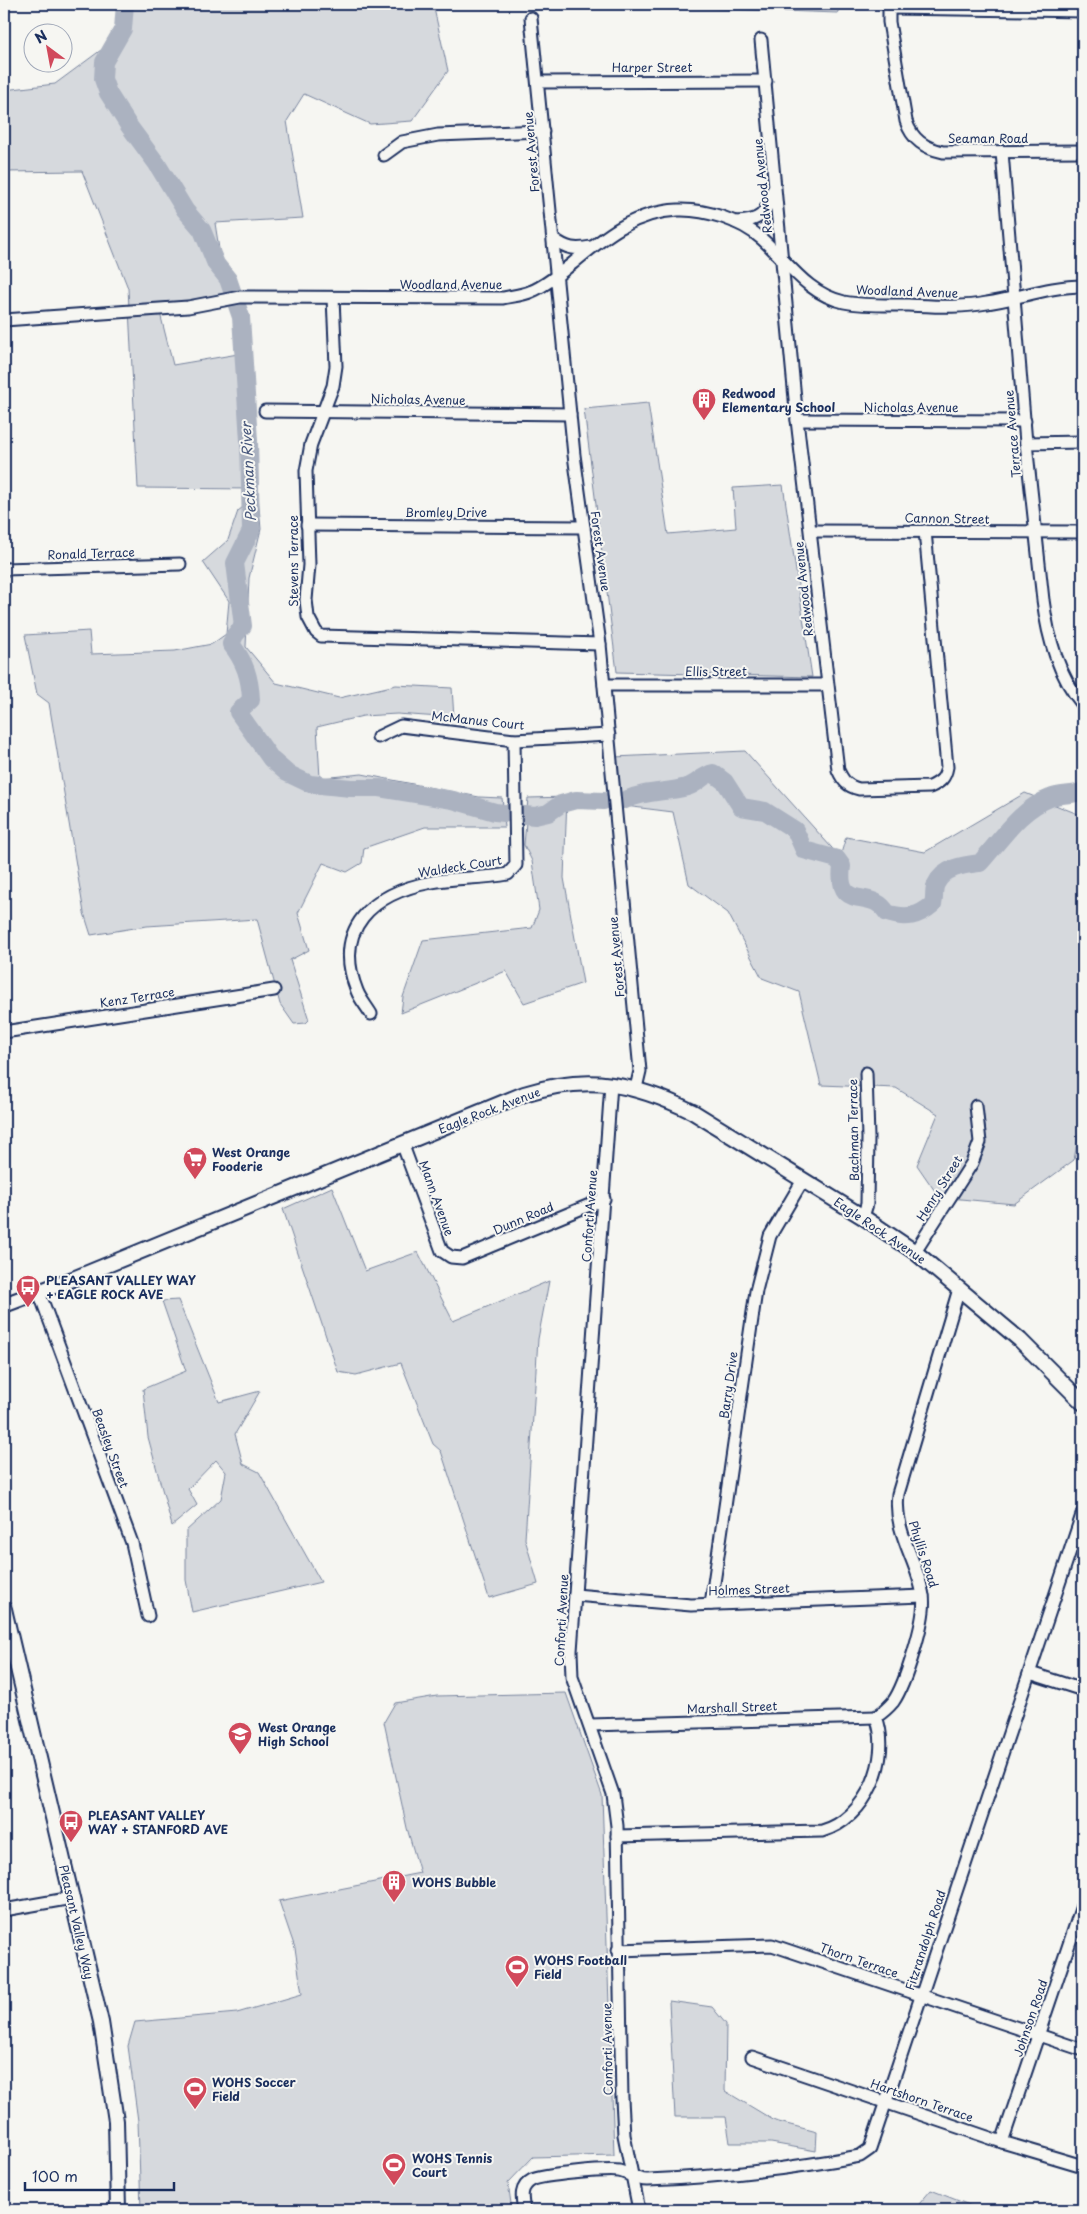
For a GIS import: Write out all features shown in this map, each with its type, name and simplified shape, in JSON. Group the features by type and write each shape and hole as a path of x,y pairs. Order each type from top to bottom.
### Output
{"main road":[{"name":"Eagle Rock Avenue","path":"4,1305 540,1089 572,1083 611,1084 636,1088 666,1099 693,1112 863,1217 915,1252 1020,1340 1083,1403"},
{"name":"Pleasant Valley Way","path":"4,1609 101,2022 116,2121 118,2210"}],"street":[{"path":"889,6 1083,11"},
{"name":"Seaman Road","path":"889,6 889,22 906,121 917,140 931,149 943,152 1083,151"},
{"name":"Forest Avenue","path":"531,18 539,82 570,414 600,644 609,735 640,1071 636,1088"},
{"name":"Redwood Avenue","path":"761,40 798,420 827,685 838,770 842,779 850,787 858,789 930,787 939,783 946,776 947,767 925,531"},
{"name":"Harper Street","path":"539,82 766,81"},
{"path":"384,155 402,142 438,134 543,131"},
{"name":"Terrace Avenue","path":"1002,152 1026,443 1044,607 1058,665 1083,705"},
{"path":"734,222 749,222 761,216 768,207 775,184"},
{"name":"Woodland Avenue","path":"4,320 188,307 236,298 503,298 532,292 558,276 622,225 656,212 678,210 720,217 748,229 762,239 805,284 842,302 964,306 1015,298 1051,288 1083,286"},
{"path":"554,239 564,247 574,250 593,247"},
{"name":"Stevens Terrace","path":"333,298 336,366 333,386 311,444 306,471 309,565 306,600 308,617 316,632 321,636 600,644"},
{"name":"Nicholas Avenue","path":"265,411 570,414"},
{"name":"Nicholas Avenue","path":"798,420 1025,421"},
{"path":"1026,443 1083,442"},
{"name":"Bromley Drive","path":"307,525 584,527"},
{"name":"Cannon Street","path":"811,531 1083,532"},
{"name":"Ronald Terrace","path":"4,569 180,564"},
{"name":"Ellis Street","path":"604,685 827,685"},
{"name":"McManus Court","path":"378,737 401,726 514,740 609,735"},
{"name":"Waldeck Court","path":"371,1014 357,992 351,970 349,949 360,918 374,904 412,887 455,878 508,874 513,870 517,860 514,740"},
{"name":"Kenz Terrace","path":"4,1032 274,990"},
{"name":"Bachman Terrace","path":"863,1217 866,1204 868,1138 866,1072"},
{"name":"Conforti Avenue","path":"611,1084 571,1651 572,1677 613,1794 617,1836 618,1950 624,2135 639,2210"},
{"name":"Henry Street","path":"915,1252 972,1163 980,1142 976,1106"},
{"name":"Mann Avenue","path":"402,1143 442,1251 452,1257"},
{"name":"Barry Drive","path":"711,1604 756,1291 770,1236 803,1180"},
{"name":"Dunn Road","path":"452,1257 462,1258 604,1200"},
{"name":"Phyllis Road","path":"876,1717 884,1712 894,1701 900,1689 914,1652 923,1611 923,1596 896,1510 898,1494 959,1289"},
{"name":"Beasley Street","path":"39,1292 132,1543 148,1616"},
{"name":"Fitzrandolph Road","path":"524,2210 521,2194 524,2187 532,2180 549,2175 619,2171 644,2180 728,2176 860,2156 870,2149 1083,1512"},
{"name":"Holmes Street","path":"576,1594 691,1605 923,1596"},
{"path":"1030,1673 1083,1690"},
{"path":"617,1836 822,1831 834,1828 846,1820 859,1804 873,1779 880,1761 881,1730 876,1717"},
{"name":"Marshall Street","path":"590,1725 876,1717"},
{"path":"4,1910 72,1898"},
{"name":"Johnson Road","path":"1002,2142 1083,1903"},
{"name":"Thorn Terrace","path":"618,1950 772,1945 1083,2050"},
{"name":"Hartshorn Terrace","path":"752,2057 1002,2142 1083,2166"}],"shaded area":[{"path":"122,4 433,4 448,71 412,121 370,124 304,94 287,121 303,218 215,223 227,301 160,313 173,365 244,353 253,489 138,488 128,288 82,171 4,172 4,90 55,84 120,36"},
{"path":"582,4 838,4 838,13"},
{"path":"648,403 668,534 736,528 733,488 783,485 812,677 617,672 584,409"},
{"path":"258,495 261,529 249,578 246,647 276,683 339,698 396,685 452,688 454,718 397,714 363,716 317,727 320,778 362,774 479,797 502,798 505,827 425,827 364,848 362,863 347,872 323,863 298,913 309,950 290,960 309,1020 306,1023 294,1024 280,1004 257,919 147,926 91,935 84,913 49,703 37,694 25,635 89,631 91,654 175,651 212,644 226,634 229,601 203,562 228,540 238,511"},
{"path":"745,751 840,857 846,837 925,852 1025,793 1083,816 1083,1109 1074,1160 1014,1204 939,1197 917,1165 938,1114 896,1088 821,1085 799,992 762,978 728,913 689,884 673,812 617,805 614,757"},
{"path":"567,797 564,878 583,983 524,1003 506,971 401,1013 403,997 423,940 532,928 539,910 532,861 524,845 528,798"},
{"path":"332,1187 365,1271 418,1252 453,1321 549,1281 538,1339 525,1539 538,1584 489,1598 441,1451 433,1444 401,1363 356,1375 338,1372 283,1209"},
{"path":"178,1300 219,1402 260,1391 235,1434 243,1464 259,1472 321,1582 192,1612 186,1580 186,1531 221,1499 226,1472 216,1460 188,1489 197,1505 172,1526 148,1437 143,1389 186,1371 162,1301"},
{"path":"566,1693 602,1795 614,2155 533,2157 508,2183 512,2210 141,2210 138,2121 128,2046 135,2022 237,2013 302,1994 295,1948 279,1901 420,1873 407,1828 384,1722 395,1703 437,1696"},
{"path":"669,2001 712,2007 726,2024 725,2091 775,2121 817,2132 816,2151 771,2143 730,2143 726,2117 675,2117"},
{"path":"931,2190 982,2210 914,2210"}],"waterway":[{"name":"Peckman River","path":"125,4 123,29 104,62 103,79 108,93 157,164 185,210 202,230 216,264 228,279 241,317 249,441 251,531 235,563 243,626 235,635 231,644 246,670 251,700 238,712 271,759 287,773 310,784 351,788 379,788 453,800 495,812 535,816 548,813 561,804 576,800 604,801"},
{"name":"Peckman River","path":"625,800 648,793 687,787 713,773 725,782 741,807 765,811 795,830 804,850 837,859 842,866 844,890 850,895 873,901 881,905 887,913 911,916 922,912 933,904 935,886 944,874 955,868 980,863 1020,817 1029,810 1054,796 1075,794 1083,791"}],"place":[{"name":"Redwood Elementary School","path":"704,421"},
{"name":"West Orange Fooderie","path":"195,1180"},
{"name":"PLEASANT VALLEY WAY + EAGLE ROCK AVE","path":"28,1308"},
{"name":"West Orange High School","path":"240,1755"},
{"name":"PLEASANT VALLEY WAY + STANFORD AVE","path":"71,1843"},
{"name":"WOHS Bubble","path":"394,1903"},
{"name":"WOHS Football Field","path":"517,1988"},
{"name":"WOHS Soccer Field","path":"195,2110"},
{"name":"WOHS Tennis Court","path":"394,2186"}]}
